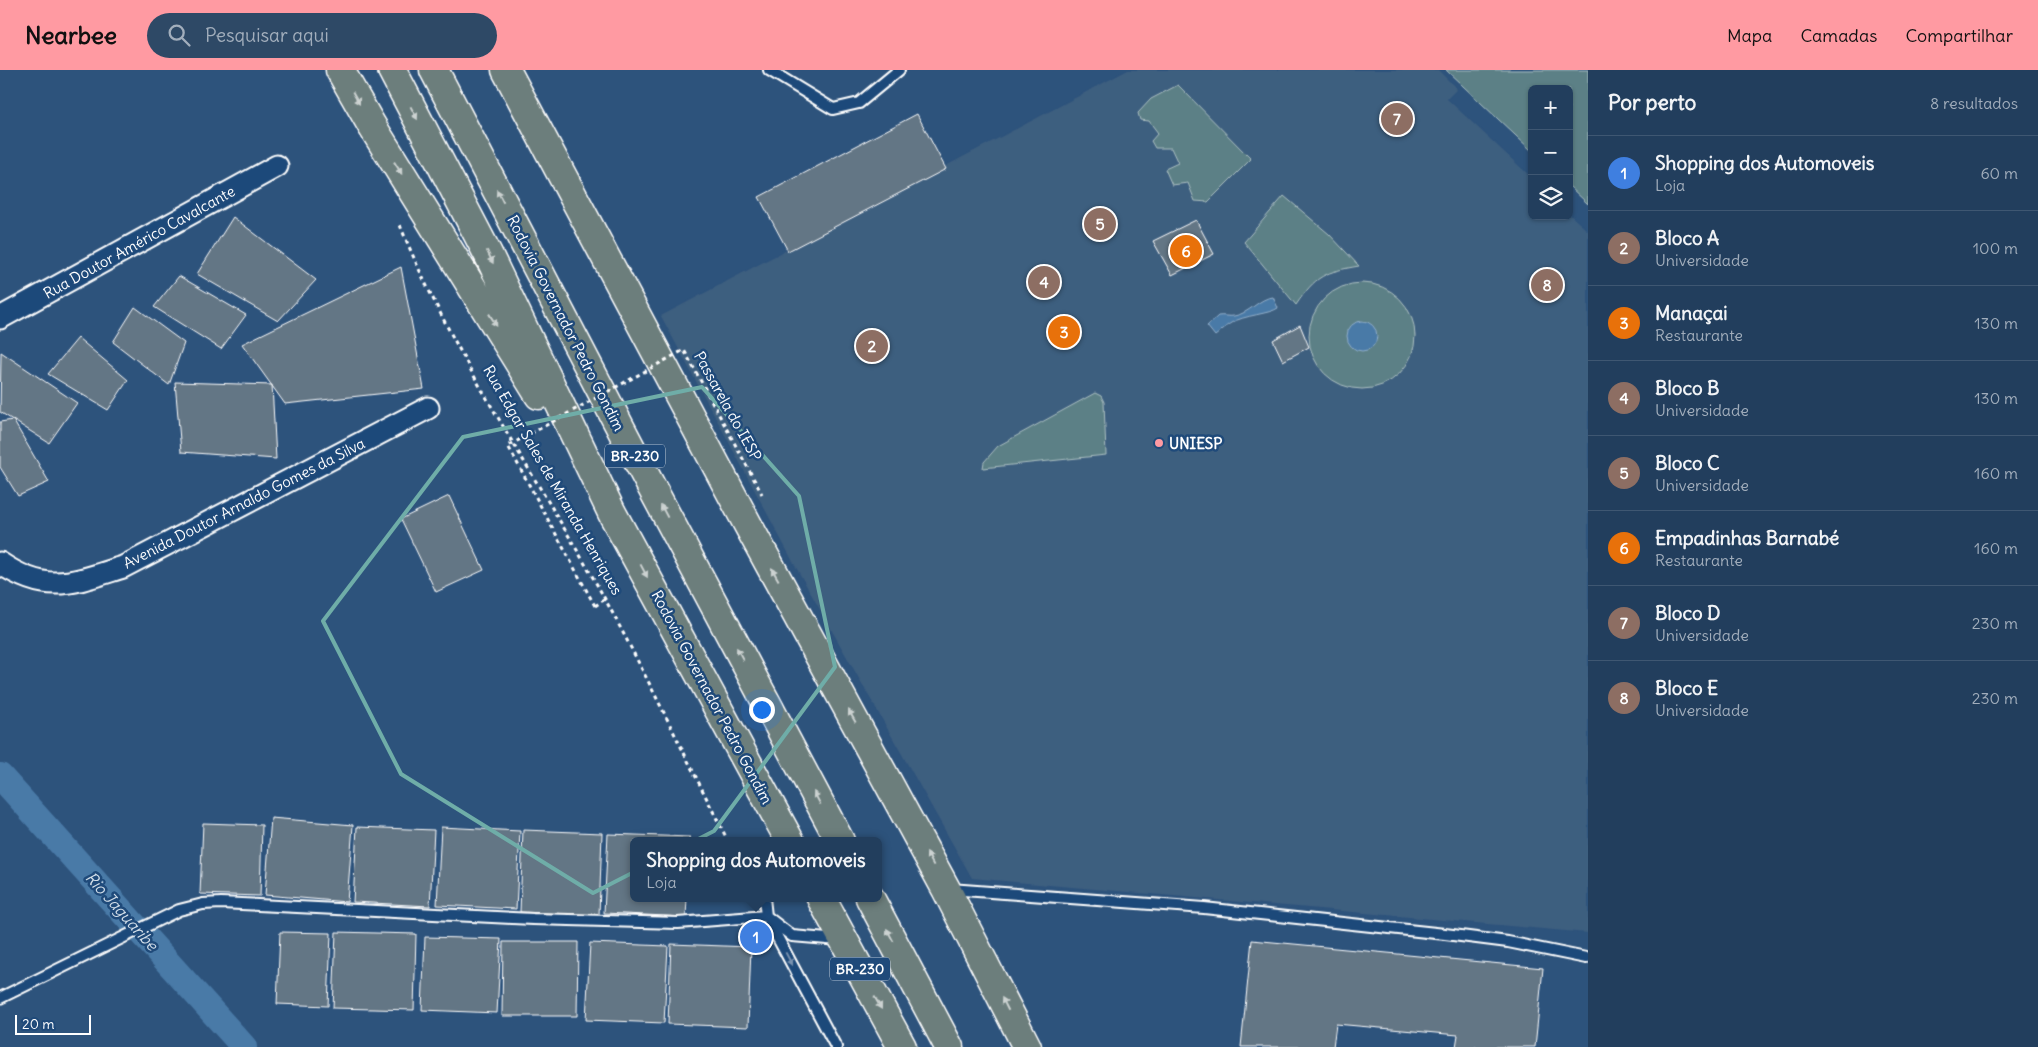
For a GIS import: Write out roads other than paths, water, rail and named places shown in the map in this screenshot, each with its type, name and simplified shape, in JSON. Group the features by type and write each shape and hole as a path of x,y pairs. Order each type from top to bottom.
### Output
{"main road":[{"path":"340,70 372,126 612,513"},
{"name":"Rodovia Governador Pedro Gondim","path":"392,70 488,254 612,513 785,837"},
{"name":"Rodovia Governador Pedro Gondim","path":"434,70 647,480 838,837"},
{"path":"506,70 748,525 946,889 1027,1047"},
{"name":"BR-230","path":"824,902 902,1047"},
{"name":"BR-230","path":"872,902 950,1045"}],"street":[{"name":"Rua Doutor Américo Cavalcante","path":"0,318 277,166"},
{"name":"Avenida Doutor Arnaldo Gomes da Silva","path":"0,563 21,577 48,584 85,579 123,567 428,408"}],"lane":[{"path":"770,70 832,109 859,103 898,70"},
{"path":"946,889 1204,908 1508,942 1586,958"},
{"path":"764,902 766,916 836,1047"},
{"path":"0,998 178,910 221,903 532,919 678,923 766,916 792,936 844,940"}],"waterway":[{"name":"Rio Jaguaribe","path":"0,776 244,1047"}],"place":[{"name":"Bloco D","path":"1397,119"},
{"name":"Bloco C","path":"1100,224"},
{"name":"Empadinhas Barnabé","path":"1186,251"},
{"name":"Bloco B","path":"1044,282"},
{"name":"Bloco E","path":"1547,285"},
{"name":"Manaçai","path":"1064,332"},
{"name":"Bloco A","path":"872,346"},
{"name":"UNIESP","path":"1159,443"},
{"name":"Shopping dos Automoveis","path":"756,937"}]}
